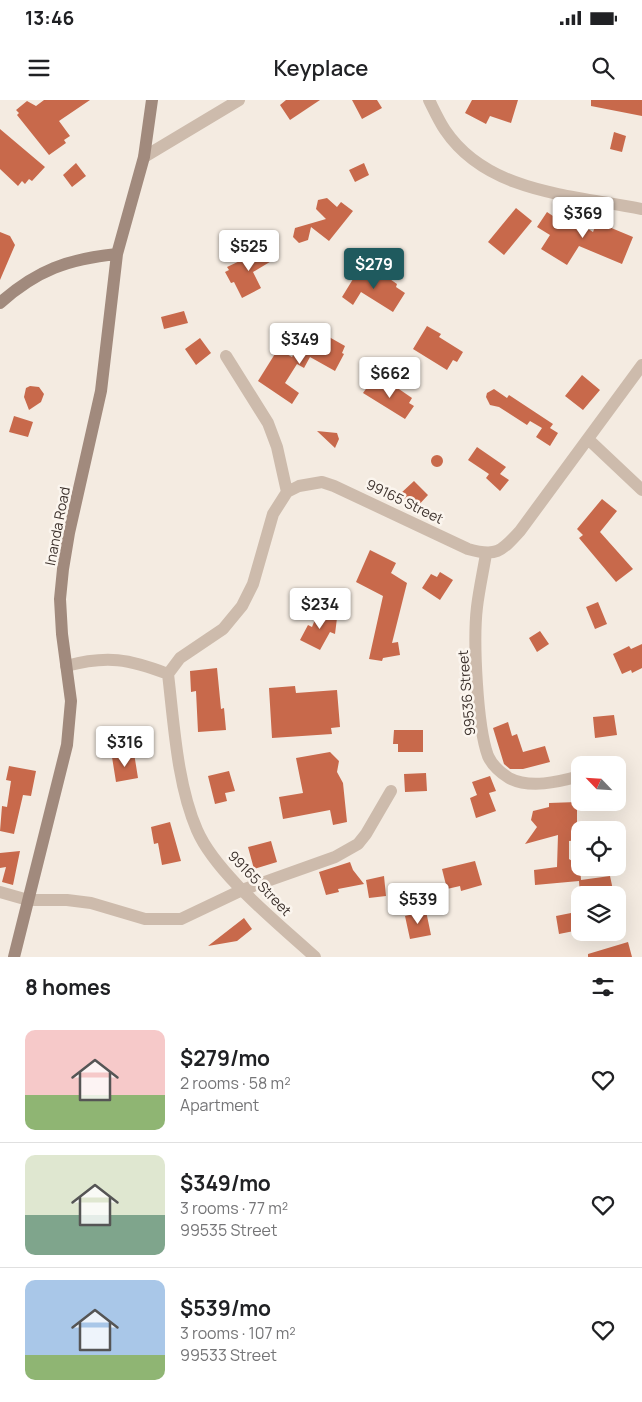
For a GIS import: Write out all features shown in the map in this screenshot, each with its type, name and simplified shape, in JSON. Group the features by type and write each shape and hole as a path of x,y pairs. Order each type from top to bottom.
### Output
{"street":[{"name":"Inanda Road","path":"14,957 67,745 71,701 62,634 60,599 63,570 69,533 101,391 117,254 144,157 152,100"},
{"path":"144,157 239,100"},
{"path":"429,100 446,131 478,164 495,174 550,192 642,209"},
{"path":"0,304 28,281 58,264 117,254"},
{"path":"66,666 92,660 136,662 168,674 180,658 223,628 242,606 253,584 273,514 286,492 276,447 268,423 226,356"},
{"path":"486,554 506,547 520,532 642,365"},
{"path":"588,439 642,490"},
{"name":"99165 Street","path":"286,492 299,486 322,482 468,549 486,554"},
{"name":"99536 Street","path":"486,554 477,608 476,636 478,700 489,758 500,772 521,783 551,782 571,778"},
{"name":"99165 Street","path":"168,674 175,738 188,808 197,832 208,849 242,890 315,957"},
{"path":"0,892 28,900 67,900 91,903 145,918 181,919 242,890 335,857 358,844 366,834 391,791"}],"building":[{"path":"44,100 90,100 59,121 70,136 64,140 66,143 49,155 17,115 19,113 16,110 27,101 36,106"},
{"path":"286,100 320,100 290,120 280,105"},
{"path":"352,100 377,100 382,108 362,119"},
{"path":"472,100 518,100 511,123 490,116 486,124 465,113"},
{"path":"591,100 642,100 642,116 591,106"},
{"path":"0,129 45,167 32,181 29,179 25,184 22,181 18,186 0,169"},
{"path":"614,132 626,136 622,152 610,149"},
{"path":"76,163 86,176 72,187 63,175"},
{"path":"364,163 369,175 355,182 349,170"},
{"path":"327,198 337,207 341,202 353,211 329,241 311,227 308,240 299,243 293,237 295,228 326,219 316,209 318,200"},
{"path":"516,208 532,221 504,255 488,242"},
{"path":"547,212 562,222 567,215 593,232 597,222 633,237 622,264 579,246 567,265 541,249 550,235 537,227"},
{"path":"0,232 10,236 15,245 0,280"},
{"path":"272,247 278,257 253,272 261,288 242,298 234,282 231,283 225,272 229,270 227,267 246,258 248,261"},
{"path":"361,266 376,276 382,278 384,275 397,284 396,287 405,293 393,312 361,292 353,305 342,297"},
{"path":"184,311 188,323 164,329 161,317"},
{"path":"427,326 441,334 439,337 463,352 457,362 453,360 447,370 413,349"},
{"path":"322,333 345,346 342,353 344,354 335,371 310,357 304,368 297,364 285,383 299,393 292,404 258,381 278,349 292,357 298,346 311,353"},
{"path":"200,338 211,353 196,365 185,349"},
{"path":"582,375 600,390 583,410 565,396"},
{"path":"373,379 393,392 396,387 412,398 409,403 414,406 405,419 363,393"},
{"path":"30,386 39,387 44,394 41,402 29,410 24,397 26,388"},
{"path":"494,389 507,398 509,395 553,424 550,428 558,433 550,446 536,437 542,428 530,421 527,425 499,407 490,405 486,397 487,393"},
{"path":"14,416 33,422 28,437 9,432"},
{"path":"317,431 337,433 339,439 335,448"},
{"path":"477,447 506,467 500,474 509,480 500,491 486,478 489,474 468,460"},
{"path":"437,455 443,461 437,467 431,461"},
{"path":"414,481 428,495 415,509 400,494"},
{"path":"602,499 617,511 600,532 633,569 616,582 579,538 583,535 577,529"},
{"path":"370,550 396,563 391,573 407,583 392,643 398,642 400,655 383,658 382,661 369,659 383,596 356,582"},
{"path":"440,572 453,580 440,600 422,588 431,574 437,577"},
{"path":"598,602 607,624 595,629 586,607"},
{"path":"319,610 337,618 335,634 330,632 320,650 300,640 308,625 312,627"},
{"path":"540,631 549,644 537,652 529,638"},
{"path":"642,644 642,668 632,673 631,670 622,674 613,654 629,646 631,649"},
{"path":"217,668 221,709 224,708 226,730 198,732 196,691 191,692 190,671"},
{"path":"295,686 296,693 337,690 340,727 331,728 332,734 272,738 269,688"},
{"path":"614,715 617,735 595,738 593,717"},
{"path":"508,722 512,736 517,734 523,752 545,746 550,762 523,769 510,769 504,764 493,728"},
{"path":"394,730 423,730 423,752 398,752 398,744 393,744"},
{"path":"330,752 339,761 337,772 343,783 347,822 333,825 330,810 283,819 279,797 303,793 296,758"},
{"path":"134,753 138,778 116,782 112,757"},
{"path":"9,766 36,771 31,796 23,795 14,834 0,831 2,806 7,807 11,781 6,780"},
{"path":"229,771 235,791 225,793 227,801 215,804 208,776"},
{"path":"426,773 427,791 405,792 404,774"},
{"path":"490,776 496,791 489,793 496,811 476,818 470,798 477,795 472,782"},
{"path":"571,802 571,811 577,811 577,821 571,821 571,841 569,841 571,876 581,876 581,880 610,876 612,886 579,886 579,881 535,885 534,870 557,867 558,835 525,844 537,827 531,820 533,811 549,807 549,803"},
{"path":"170,822 181,861 162,865 158,843 154,844 151,827"},
{"path":"271,841 277,862 254,869 248,847"},
{"path":"20,851 13,885 2,882 6,867 0,868 0,853"},
{"path":"475,861 482,885 461,891 460,886 447,889 442,869"},
{"path":"350,862 353,870 364,884 338,889 339,892 326,895 319,872"},
{"path":"384,876 386,896 369,898 366,880"},
{"path":"426,911 431,935 410,939 405,916"},
{"path":"571,913 571,932 559,934 556,916"},
{"path":"244,918 252,929 237,941 208,946"},
{"path":"628,942 632,957 588,957 588,954"}]}
